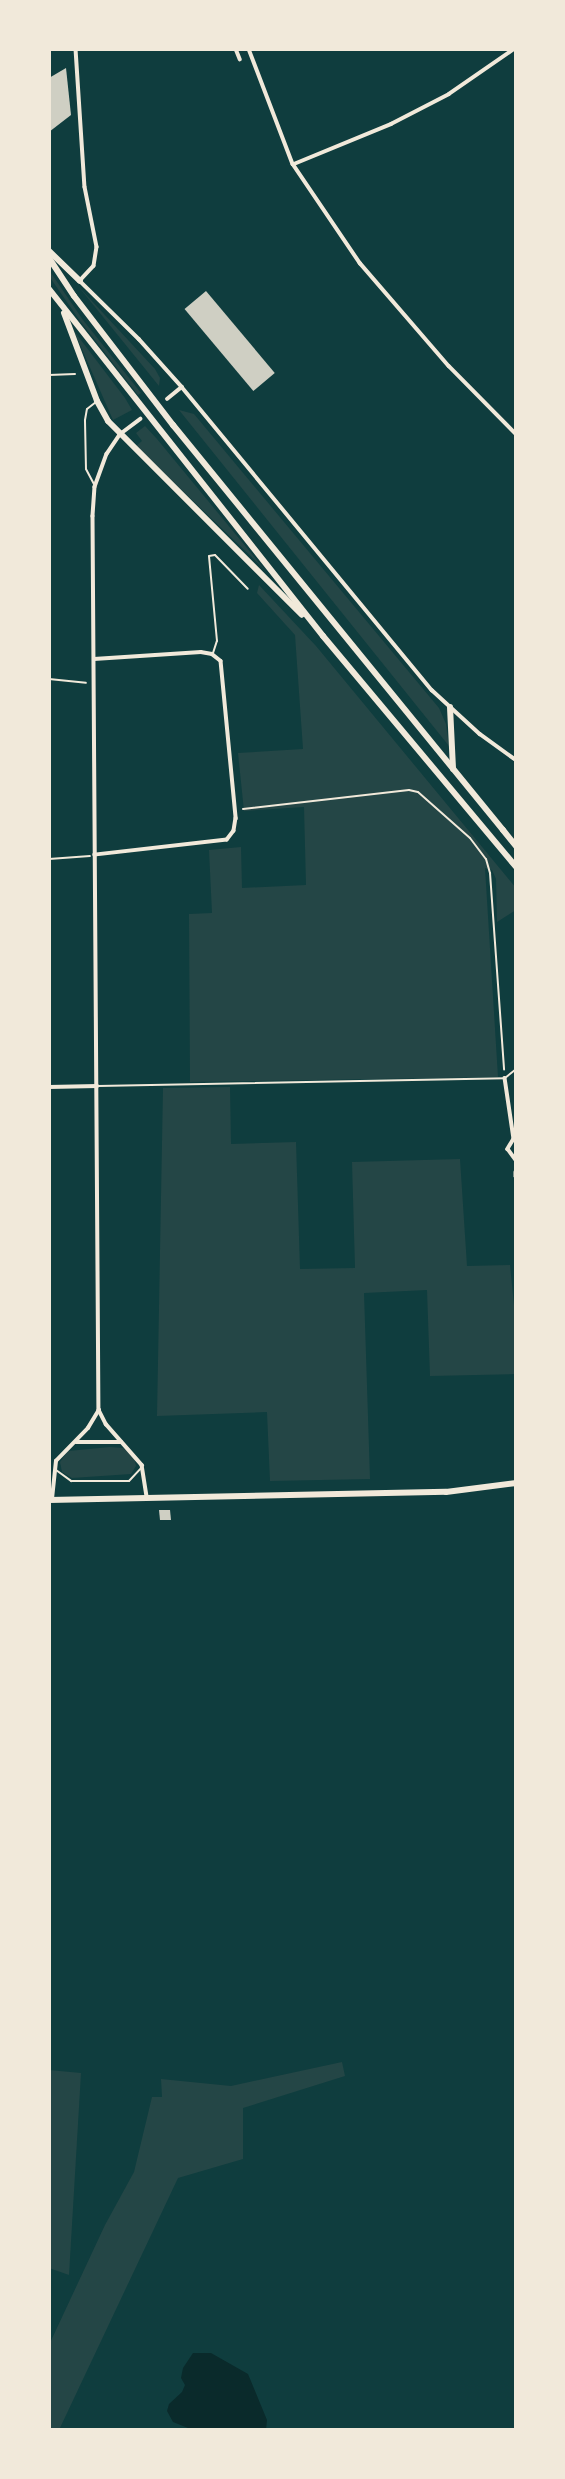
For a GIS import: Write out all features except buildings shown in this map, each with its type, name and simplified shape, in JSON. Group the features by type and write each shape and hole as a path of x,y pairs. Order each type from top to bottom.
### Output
{"main road":[{"path":"49,251 80,281"},
{"path":"49,258 74,296 142,386 516,846"},
{"path":"49,289 323,636 516,867"},
{"path":"62,307 97,401 120,435 323,636"},
{"path":"450,708 453,771"},
{"path":"51,1500 446,1492 516,1481"}],"street":[{"path":"76,49 84,177 97,247 94,266 80,281 139,338 182,387 412,666 450,708 516,760"},
{"path":"236,49 240,59"},
{"path":"249,49 293,164 360,263 449,366 516,434"},
{"path":"293,164 391,124 449,94 514,49"},
{"path":"167,399 182,387"},
{"path":"141,419 120,435 107,454 95,487 94,684 99,1410 106,1424 142,1465 146,1497"},
{"path":"511,430 516,425"},
{"path":"94,659 201,652 212,654 223,667 235,810 234,831 228,840 95,855"},
{"path":"505,1078 515,1139 508,1149 516,1160"},
{"path":"49,1087 97,1086"},
{"path":"51,1500 54,1466 60,1455 88,1429 99,1410"},
{"path":"74,1442 123,1442"}],"lane":[{"path":"49,375 75,374"},
{"path":"95,487 86,469 85,420 87,409 97,401"},
{"path":"212,654 216,641 209,556 215,555 248,589"},
{"path":"97,1086 505,1078 516,1069"},
{"path":"54,1466 66,1480 124,1481 134,1479 142,1465"}],"path":[{"path":"49,678 94,684"},
{"path":"235,810 409,790 418,792 470,838 486,859 490,873 505,1078"},
{"path":"49,859 95,855"}],"shaded area":[{"path":"49,270 83,320 141,393 138,395 80,321 49,276"},
{"path":"78,286 155,369 160,378 159,386"},
{"path":"74,331 125,398 132,410 113,420"},
{"path":"179,410 194,414 439,708 446,724 449,746"},
{"path":"145,426 265,570 136,446 142,441 136,433"},
{"path":"259,585 316,646 516,888 516,910 497,922 496,879 492,870 485,868 498,1077 190,1082 189,914 212,913 209,850 241,847 242,888 306,885 304,807 244,811 238,753 303,749 295,635 257,593"},
{"path":"230,1087 231,1144 296,1142 300,1269 355,1268 352,1162 460,1159 467,1266 510,1265 516,1325 516,1374 430,1376 427,1290 364,1293 370,1479 270,1481 267,1412 157,1416 163,1088"},
{"path":"123,1448 134,1457 136,1466 131,1474 72,1478 62,1472 60,1462 68,1451"},
{"path":"342,2062 345,2076 243,2108 243,2159 178,2178 59,2430 49,2430 49,2345 105,2225 134,2172 152,2097 162,2097 161,2079 231,2086"},
{"path":"49,2070 81,2073 69,2275 49,2268"},
{"path":"193,2353 211,2353 248,2374 267,2420 266,2430 193,2430 173,2422 167,2411 169,2404 182,2392 185,2385 181,2378 183,2368"}]}
